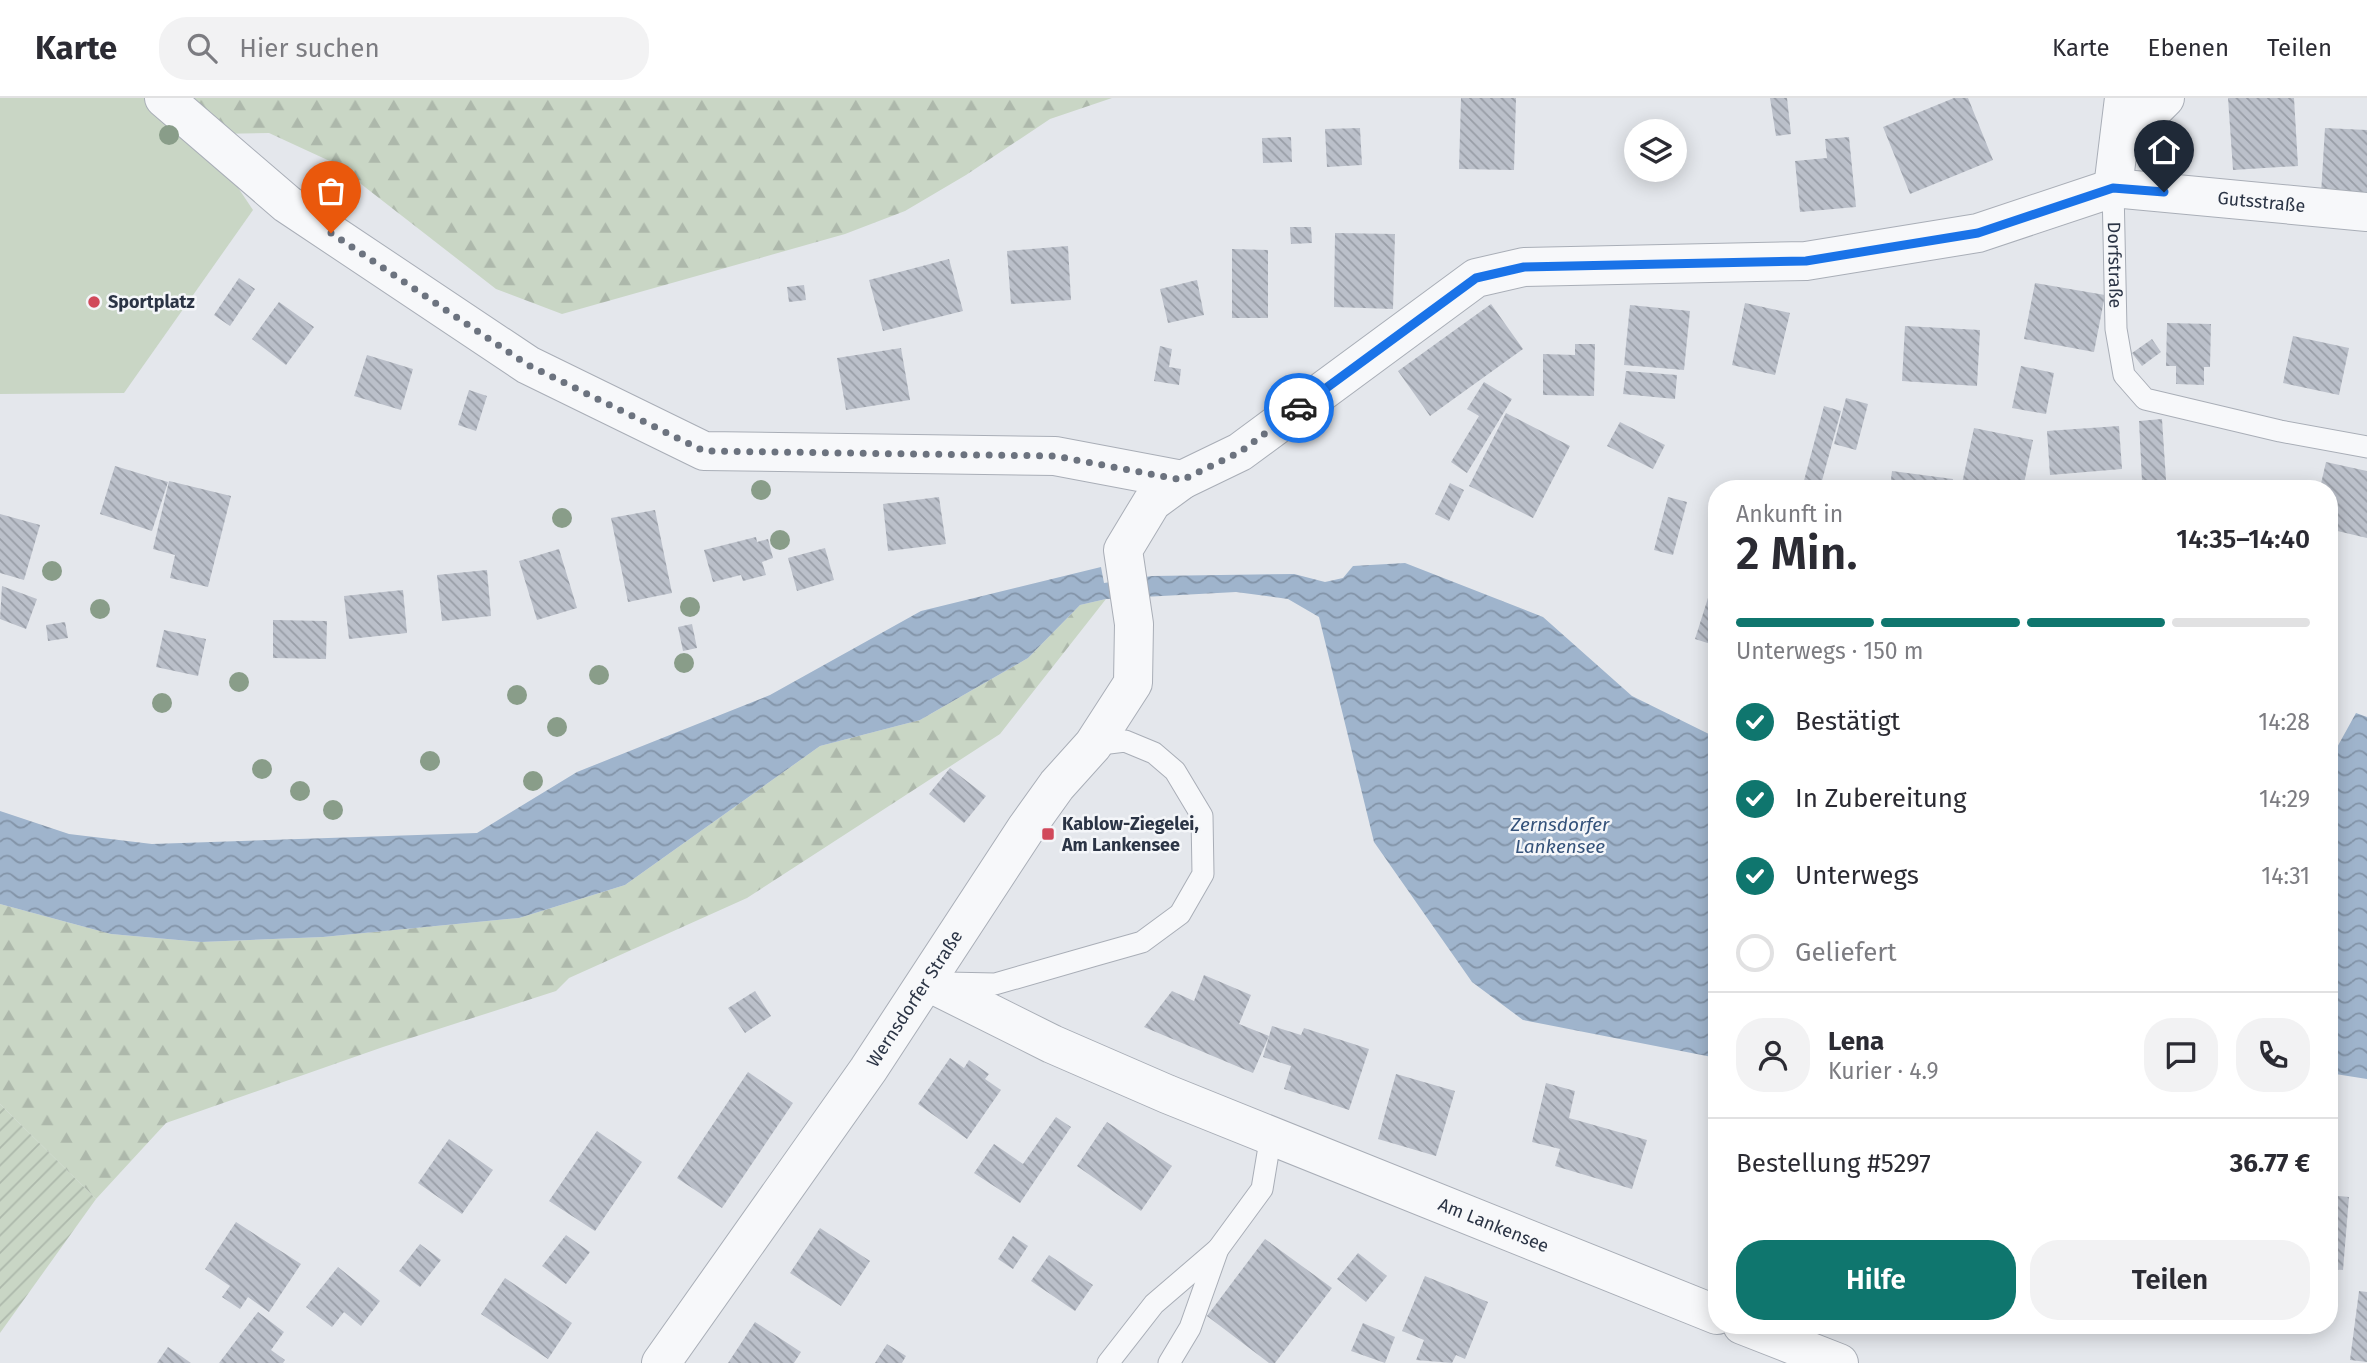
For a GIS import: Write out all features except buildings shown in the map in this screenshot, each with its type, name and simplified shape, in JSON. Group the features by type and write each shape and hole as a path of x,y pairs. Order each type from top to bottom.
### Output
{"street":[{"path":"164,98 287,204 517,357 704,451 1055,456 1182,480 1240,452 1476,278 1524,267 1806,261 1978,233 2113,188 2122,112 2157,106 2165,98"},
{"name":"Gutsstraße","path":"2113,188 2367,212"},
{"name":"Wernsdorfer Straße","path":"661,1363 928,982 1042,806 1093,745 1133,683 1134,624 1123,550 1152,502 1182,480"},
{"name":"Am Lankensee","path":"928,982 1052,1044 1708,1311"},
{"path":"1765,1334 1839,1363"}],"lane":[{"name":"Dorfstraße","path":"2113,188 2116,329 2124,375 2145,399 2173,408 2367,447"},
{"path":"928,982 995,984 1142,942 1180,914 1203,874 1202,816 1175,771 1154,753 1125,741 1093,745"},
{"path":"1108,1363 1154,1304 1218,1249 1262,1189 1271,1135"},
{"path":"1169,1363 1190,1328 1218,1249"}],"green space":[{"name":"Sportplatz","path":"0,98 154,98 208,143 253,210 124,393 0,394"},
{"path":"173,98 1112,98 1050,119 966,175 905,211 845,234 562,314 496,289 334,163 269,133 215,134"},
{"path":"1106,599 1000,734 747,898 569,978 556,991 383,1047 166,1123 96,1199 0,1104 0,904 111,934 201,942 323,937 519,918 625,885 820,746 920,720 1028,658 1080,605"},
{"path":"0,1104 96,1199 0,1333"}],"water":[{"name":"Zernsdorfer Lankensee","path":"1405,563 1543,617 1632,696 1708,734 1708,1056 1523,1020 1472,982 1374,842 1319,617 1288,599 1236,592 1106,599 1080,605 1028,658 920,720 820,746 625,885 519,918 323,937 201,942 111,934 0,904 0,811 69,834 152,844 477,833 577,772 770,695 921,611 1101,567 1104,583 1152,576 1294,574 1325,582 1343,578 1353,566"},
{"path":"2356,713 2367,717 2367,1079 2338,1074 2338,746"}],"way so far":[{"path":"331,233 528,365 704,451 1055,456 1182,480 1240,452 1299,408"}],"place":[{"name":"Sportplatz","path":"94,302"},
{"name":"Kablow-Ziegelei, Am Lankensee","path":"1048,834"}],"route":[{"path":"1299,408 1476,278 1524,267 1806,261 1978,233 2113,188 2164,192"}]}
